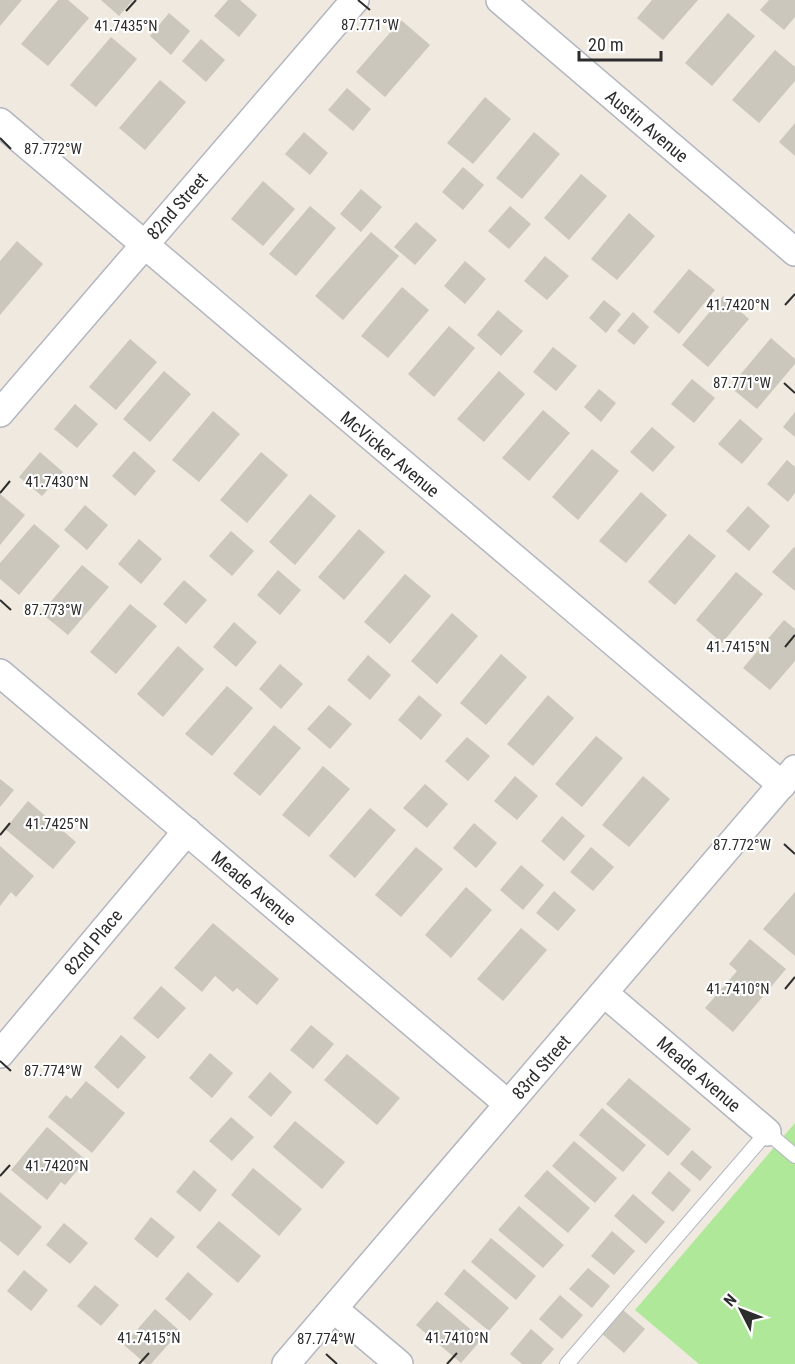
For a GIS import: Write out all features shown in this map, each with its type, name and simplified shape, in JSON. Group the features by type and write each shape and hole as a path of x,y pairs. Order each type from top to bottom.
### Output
{"street":[{"name":"82nd Street","path":"0,413 355,0"},
{"name":"Austin Avenue","path":"500,0 795,252"},
{"name":"McVicker Avenue","path":"0,122 144,246 788,777"},
{"name":"Meade Avenue","path":"0,673 508,1104"},
{"name":"83rd Street","path":"286,1364 788,777"},
{"name":"82nd Place","path":"0,1054 187,831"},
{"name":"Meade Avenue","path":"604,993 766,1132"},
{"path":"334,1309 399,1364"}],"lane":[{"path":"567,1364 766,1132 795,1156"}],"green space":[{"path":"795,1123 795,1364 699,1364 635,1310"}],"building":[{"path":"0,0 22,0 0,26"},
{"path":"58,0 68,0 89,18 48,66 21,44"},
{"path":"101,0 133,0 119,16"},
{"path":"228,0 240,0 257,15 239,37 214,16"},
{"path":"652,0 698,0 663,40 637,18"},
{"path":"769,0 795,0 795,17 784,30 760,10"},
{"path":"169,13 190,31 171,55 150,36"},
{"path":"728,13 755,36 712,86 685,63"},
{"path":"401,20 430,45 385,97 356,72"},
{"path":"111,37 137,59 96,107 70,85"},
{"path":"201,39 225,60 206,82 182,61"},
{"path":"775,50 795,67 795,81 759,123 732,100"},
{"path":"160,80 186,102 145,150 119,128"},
{"path":"347,88 371,109 353,131 328,110"},
{"path":"485,97 511,119 473,164 447,143"},
{"path":"795,123 795,156 779,142"},
{"path":"304,132 328,153 310,175 285,154"},
{"path":"534,132 560,154 522,199 496,178"},
{"path":"463,167 484,185 463,210 442,192"},
{"path":"581,174 607,196 569,240 544,218"},
{"path":"263,181 295,209 263,246 231,219"},
{"path":"361,189 382,207 361,232 340,214"},
{"path":"310,206 336,228 296,276 269,254"},
{"path":"510,206 531,224 509,249 488,231"},
{"path":"629,213 655,236 617,280 591,259"},
{"path":"416,222 437,240 415,265 394,247"},
{"path":"371,232 399,256 343,320 315,296"},
{"path":"17,241 43,264 0,315 0,261"},
{"path":"545,256 569,276 547,300 524,281"},
{"path":"465,261 486,279 465,304 444,286"},
{"path":"689,269 715,290 679,334 653,312"},
{"path":"402,287 429,310 388,358 361,336"},
{"path":"723,296 749,319 708,367 682,345"},
{"path":"604,300 621,314 606,333 589,318"},
{"path":"498,310 523,331 501,356 477,335"},
{"path":"633,312 649,327 634,345 617,331"},
{"path":"449,326 475,348 434,397 408,374"},
{"path":"771,338 795,359 795,364 757,409 730,387"},
{"path":"130,339 157,362 116,410 89,387"},
{"path":"553,347 577,366 556,391 533,372"},
{"path":"164,371 191,394 150,442 123,419"},
{"path":"499,371 525,394 484,442 457,419"},
{"path":"692,379 715,398 694,423 671,404"},
{"path":"599,389 616,403 601,422 584,407"},
{"path":"75,404 98,424 77,448 54,429"},
{"path":"543,410 570,433 529,481 502,458"},
{"path":"213,411 240,434 199,482 172,460"},
{"path":"795,412 795,437 783,427"},
{"path":"740,419 763,439 742,464 718,444"},
{"path":"652,427 675,447 653,472 630,452"},
{"path":"592,449 619,471 578,520 552,497"},
{"path":"134,451 156,471 135,496 112,476"},
{"path":"40,452 63,472 42,496 19,477"},
{"path":"261,452 288,475 247,523 220,500"},
{"path":"787,460 795,467 795,493 788,502 767,484"},
{"path":"641,492 667,515 626,563 599,541"},
{"path":"0,494 25,515 0,545"},
{"path":"310,494 336,516 295,565 269,542"},
{"path":"85,505 108,525 87,550 64,530"},
{"path":"748,506 770,526 749,551 726,531"},
{"path":"34,524 60,546 19,595 0,579 0,563"},
{"path":"359,529 385,552 344,600 318,577"},
{"path":"231,531 254,551 232,576 209,556"},
{"path":"689,534 716,556 675,605 648,582"},
{"path":"139,539 162,559 141,584 118,564"},
{"path":"795,548 795,591 772,572"},
{"path":"82,565 109,587 68,635 41,613"},
{"path":"278,570 301,590 280,615 257,595"},
{"path":"736,572 763,594 722,643 696,620"},
{"path":"405,574 431,596 390,644 364,622"},
{"path":"184,580 207,600 186,624 163,604"},
{"path":"130,604 157,626 116,674 90,652"},
{"path":"452,613 478,636 437,684 411,661"},
{"path":"784,620 795,629 795,661 770,690 743,668"},
{"path":"234,622 257,642 236,667 213,647"},
{"path":"178,646 204,669 163,717 137,694"},
{"path":"501,654 527,677 486,725 460,703"},
{"path":"368,655 391,675 370,700 347,680"},
{"path":"280,664 303,684 281,709 259,689"},
{"path":"227,686 253,708 212,756 185,734"},
{"path":"419,695 442,715 421,740 398,720"},
{"path":"548,695 574,718 533,766 507,744"},
{"path":"329,705 352,724 330,749 307,729"},
{"path":"274,725 301,748 260,796 233,774"},
{"path":"596,736 623,758 582,807 555,784"},
{"path":"467,737 490,756 468,781 445,761"},
{"path":"323,766 350,789 309,837 282,815"},
{"path":"515,776 538,796 517,820 494,801"},
{"path":"643,776 670,799 629,847 602,825"},
{"path":"0,779 14,790 0,807"},
{"path":"425,784 448,804 427,828 403,808"},
{"path":"28,801 76,842 53,869 5,829"},
{"path":"370,808 396,830 355,878 329,856"},
{"path":"562,816 585,836 564,861 541,841"},
{"path":"474,823 497,843 476,868 453,848"},
{"path":"0,846 34,876 16,897 11,892 0,906"},
{"path":"416,847 443,869 401,917 375,895"},
{"path":"591,847 614,867 593,891 570,872"},
{"path":"521,865 544,885 523,910 500,890"},
{"path":"466,887 492,910 451,958 425,935"},
{"path":"554,891 576,910 558,931 536,913"},
{"path":"795,892 795,956 763,929"},
{"path":"213,923 279,979 257,1005 237,988 233,992 215,976 202,992 174,968"},
{"path":"521,928 547,950 503,1001 477,979"},
{"path":"750,939 786,969 733,1032 705,1008 737,971 729,964"},
{"path":"161,986 186,1008 158,1039 133,1018"},
{"path":"311,1025 334,1044 313,1069 290,1050"},
{"path":"121,1035 146,1057 118,1089 94,1067"},
{"path":"210,1053 233,1073 212,1098 189,1078"},
{"path":"347,1054 400,1098 377,1125 324,1080"},
{"path":"270,1072 292,1092 271,1117 248,1097"},
{"path":"629,1078 691,1129 668,1156 606,1104"},
{"path":"86,1081 125,1113 92,1153 48,1117 66,1095 71,1099"},
{"path":"602,1108 646,1145 623,1172 579,1135"},
{"path":"231,1117 254,1137 232,1161 209,1141"},
{"path":"295,1121 345,1162 322,1189 273,1147"},
{"path":"47,1127 86,1160 65,1185 61,1182 47,1200 11,1170"},
{"path":"574,1141 617,1178 595,1203 552,1166"},
{"path":"692,1150 712,1167 700,1181 680,1164"},
{"path":"253,1168 302,1209 279,1236 231,1195"},
{"path":"194,1170 217,1190 200,1212 176,1192"},
{"path":"547,1170 590,1208 568,1233 524,1196"},
{"path":"669,1171 691,1190 673,1212 651,1193"},
{"path":"0,1192 42,1227 18,1256 0,1241"},
{"path":"633,1194 665,1222 646,1244 614,1216"},
{"path":"519,1206 564,1245 543,1268 498,1230"},
{"path":"151,1217 175,1237 157,1258 134,1239"},
{"path":"219,1221 261,1256 238,1283 196,1247"},
{"path":"64,1223 88,1243 70,1264 46,1245"},
{"path":"612,1231 635,1251 614,1275 591,1256"},
{"path":"491,1238 536,1276 516,1300 471,1262"},
{"path":"588,1268 610,1286 592,1308 569,1289"},
{"path":"464,1269 509,1308 489,1331 444,1294"},
{"path":"24,1270 48,1290 31,1311 7,1291"},
{"path":"188,1272 213,1294 190,1321 165,1299"},
{"path":"95,1285 119,1305 101,1326 77,1306"},
{"path":"560,1295 583,1315 562,1339 539,1319"},
{"path":"437,1301 482,1339 461,1363 416,1325"},
{"path":"155,1309 180,1331 151,1364 146,1364 124,1345"},
{"path":"622,1309 645,1329 624,1353 601,1333"},
{"path":"531,1329 554,1349 541,1364 522,1364 510,1354"}]}
